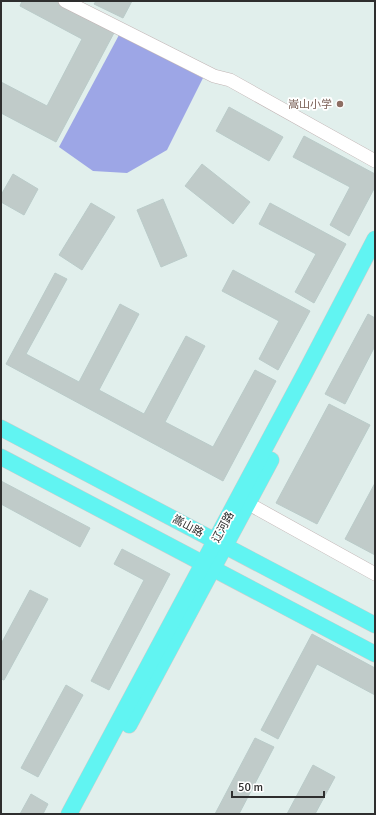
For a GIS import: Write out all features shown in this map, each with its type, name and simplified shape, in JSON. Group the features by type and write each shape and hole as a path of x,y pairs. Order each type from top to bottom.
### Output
{"main road":[{"name":"辽河路","path":"69,814 221,543 375,239"},
{"name":"辽河路","path":"243,501 375,259"},
{"name":"嵩山路","path":"1,428 375,625"},
{"path":"1,457 375,654"},
{"name":"辽河路","path":"81,814 208,566"}],"street":[{"path":"65,1 214,76 230,80 375,161"},
{"path":"243,501 375,574"}],"shaded area":[{"path":"119,35 203,78 167,150 127,173 93,171 59,147"}],"building":[{"path":"22,1 57,1 115,31 56,142 1,113 1,82 47,106 82,39 20,6"},
{"path":"96,1 132,1 123,18 94,4"},
{"path":"229,107 283,137 269,161 216,131"},
{"path":"304,136 375,174 375,187 349,236 330,225 350,187 293,157"},
{"path":"202,164 250,202 233,224 185,186"},
{"path":"13,174 38,189 24,215 1,202 1,195"},
{"path":"163,199 187,256 161,267 137,210"},
{"path":"91,203 115,217 82,270 59,255"},
{"path":"270,203 346,244 314,303 295,292 316,254 259,224"},
{"path":"233,270 310,311 278,370 259,359 279,321 222,291"},
{"path":"55,273 67,279 26,354 79,382 120,304 139,314 99,390 144,414 186,336 205,346 165,422 213,447 255,370 276,381 223,481 6,364"},
{"path":"368,314 375,318 375,346 345,404 325,394"},
{"path":"329,404 370,425 317,524 276,503"},
{"path":"1,481 90,528 80,547 1,504"},
{"path":"375,483 374,529 375,555 345,539"},
{"path":"122,549 170,574 109,690 91,681 144,580 114,564"},
{"path":"30,590 48,599 4,680 1,679 1,644"},
{"path":"312,634 375,668 375,695 317,664 278,739 261,730"},
{"path":"66,685 83,695 38,777 21,768"},
{"path":"255,738 274,747 239,814 215,814"},
{"path":"313,765 335,777 315,814 287,814"},
{"path":"31,794 48,804 43,814 20,814"}],"place":[{"name":"嵩山小学","path":"340,104"}]}
